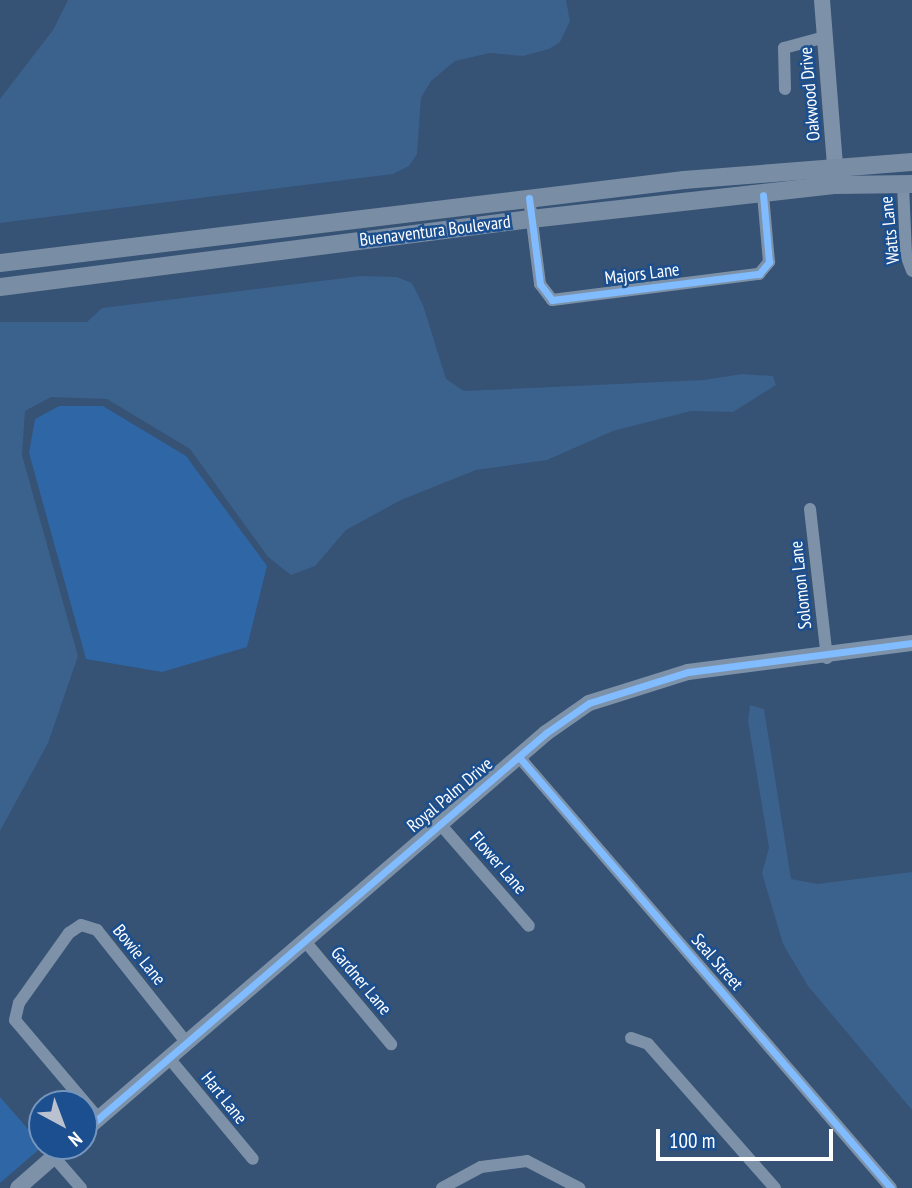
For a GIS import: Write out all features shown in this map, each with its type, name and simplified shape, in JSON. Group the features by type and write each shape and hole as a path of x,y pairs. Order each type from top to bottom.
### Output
{"main road":[{"name":"Buenaventura Boulevard","path":"0,263 500,201 835,165 912,162"},
{"name":"Buenaventura Boulevard","path":"0,287 531,219 836,185 908,184"}],"street":[{"name":"Oakwood Drive","path":"822,0 836,185"},
{"path":"785,89 784,48 825,37"},
{"name":"Watts Lane","path":"908,184 906,255 912,271"},
{"name":"Majors Lane","path":"529,198 540,284 552,300 759,274 769,262 763,195"},
{"path":"500,201 504,223"},
{"name":"Solomon Lane","path":"810,509 827,658"},
{"name":"Royal Palm Drive","path":"99,1118 519,757 589,703 633,686 688,672 827,658 912,643"},
{"name":"Seal Street","path":"519,757 891,1188"},
{"name":"Flower Lane","path":"440,824 529,926"},
{"name":"Bowie Lane","path":"99,1118 15,1020 19,1003 69,933 81,925 97,930 187,1043"},
{"name":"Gardner Lane","path":"304,940 391,1044"},
{"path":"631,1038 648,1044 775,1188"},
{"name":"Hart Lane","path":"169,1058 253,1159"},
{"path":"18,1188 50,1160"},
{"path":"65,1160 81,1188"},
{"path":"442,1188 481,1167 527,1161 579,1188"}],"shaded area":[{"path":"68,0 566,0 570,21 560,42 549,49 523,56 490,53 455,61 431,81 421,98 417,154 409,166 393,174 0,223 0,99 53,30"},
{"path":"361,276 397,277 412,283 423,305 446,379 464,391 704,380 742,374 773,376 776,385 733,412 691,411 613,431 547,460 476,470 401,500 346,530 315,566 291,575 268,557 190,449 107,399 51,397 25,411 22,455 78,656 48,743 0,831 0,322 87,322 102,308"},
{"path":"59,406 103,406 186,456 267,566 247,647 162,672 86,659 29,453 35,419"},
{"path":"750,705 764,709 791,879 817,884 912,872 912,1110 808,986 783,944 762,873 769,848 748,721"},
{"path":"0,1097 28,1129 28,1159 0,1183"}],"cycle path":[{"path":"529,198 540,284 552,300 759,274 769,262 763,195"},
{"path":"98,1119 546,733 589,703 688,672 912,643"},
{"path":"519,757 891,1188"}]}
